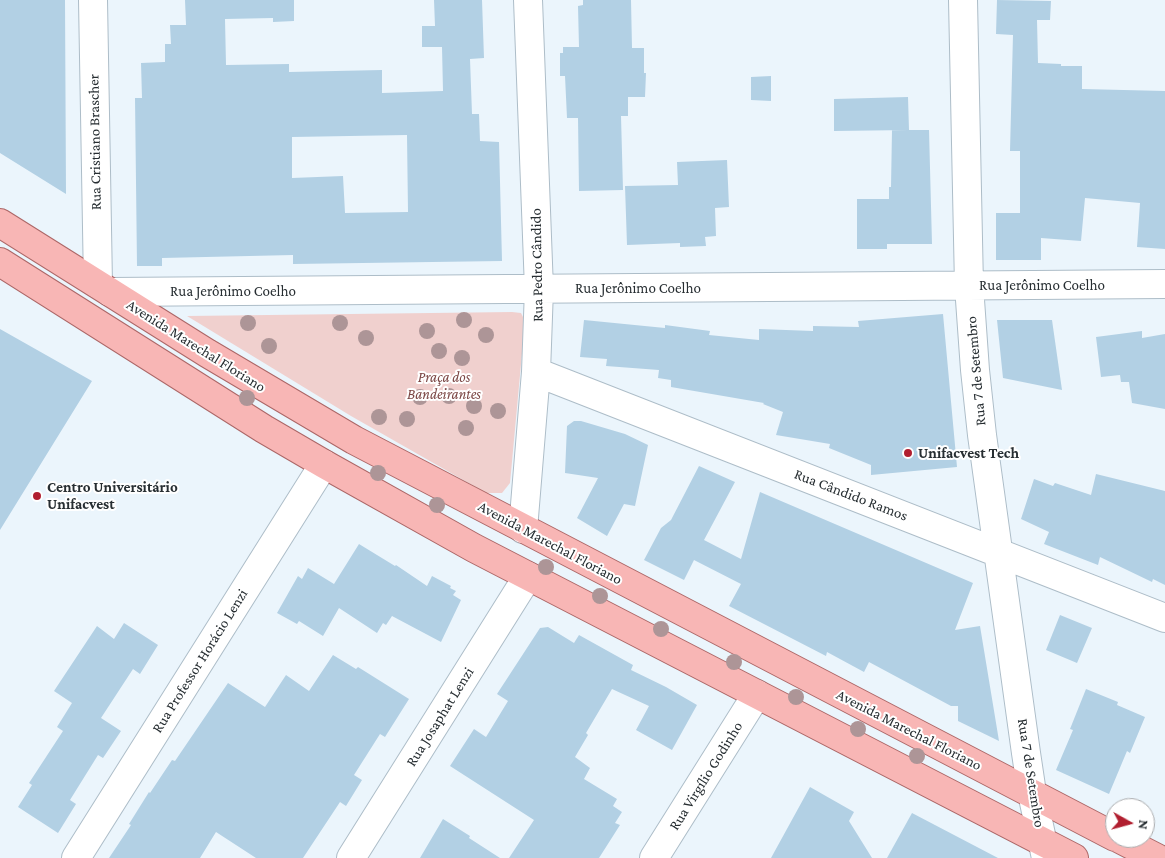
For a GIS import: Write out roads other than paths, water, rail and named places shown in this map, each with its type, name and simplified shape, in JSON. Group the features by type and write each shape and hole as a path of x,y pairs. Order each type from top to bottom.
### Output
{"main road":[{"name":"Avenida Marechal Floriano","path":"0,222 207,353 338,431 1105,831"},
{"path":"0,262 189,383 324,464 474,548 757,694 1044,850 1074,858"},
{"name":"Avenida Marechal Floriano","path":"1137,848 1157,858"}],"street":[{"name":"Rua Cristiano Brascher","path":"93,0 104,288"},
{"name":"Rua Pedro Cândido","path":"523,529 536,372 539,289 528,0"},
{"name":"Rua 7 de Setembro","path":"963,0 969,286 975,370 982,435 1000,553 1032,793 1044,850"},
{"name":"Rua Jerônimo Coelho","path":"104,288 539,289 1165,284"},
{"name":"Rua Cândido Ramos","path":"536,372 1165,618"},
{"name":"Rua Professor Horácio Lenzi","path":"76,858 324,464"},
{"name":"Rua Josaphat Lenzi","path":"351,858 528,576"},
{"name":"Rua Virgílio Godinho","path":"654,858 757,694"}],"place":[{"name":"Unifacvest Tech","path":"908,453"},
{"name":"Centro Universitário Unifacvest","path":"37,496"}],"park label":[{"name":"Praça dos Bandeirantes","path":"444,386"}]}
